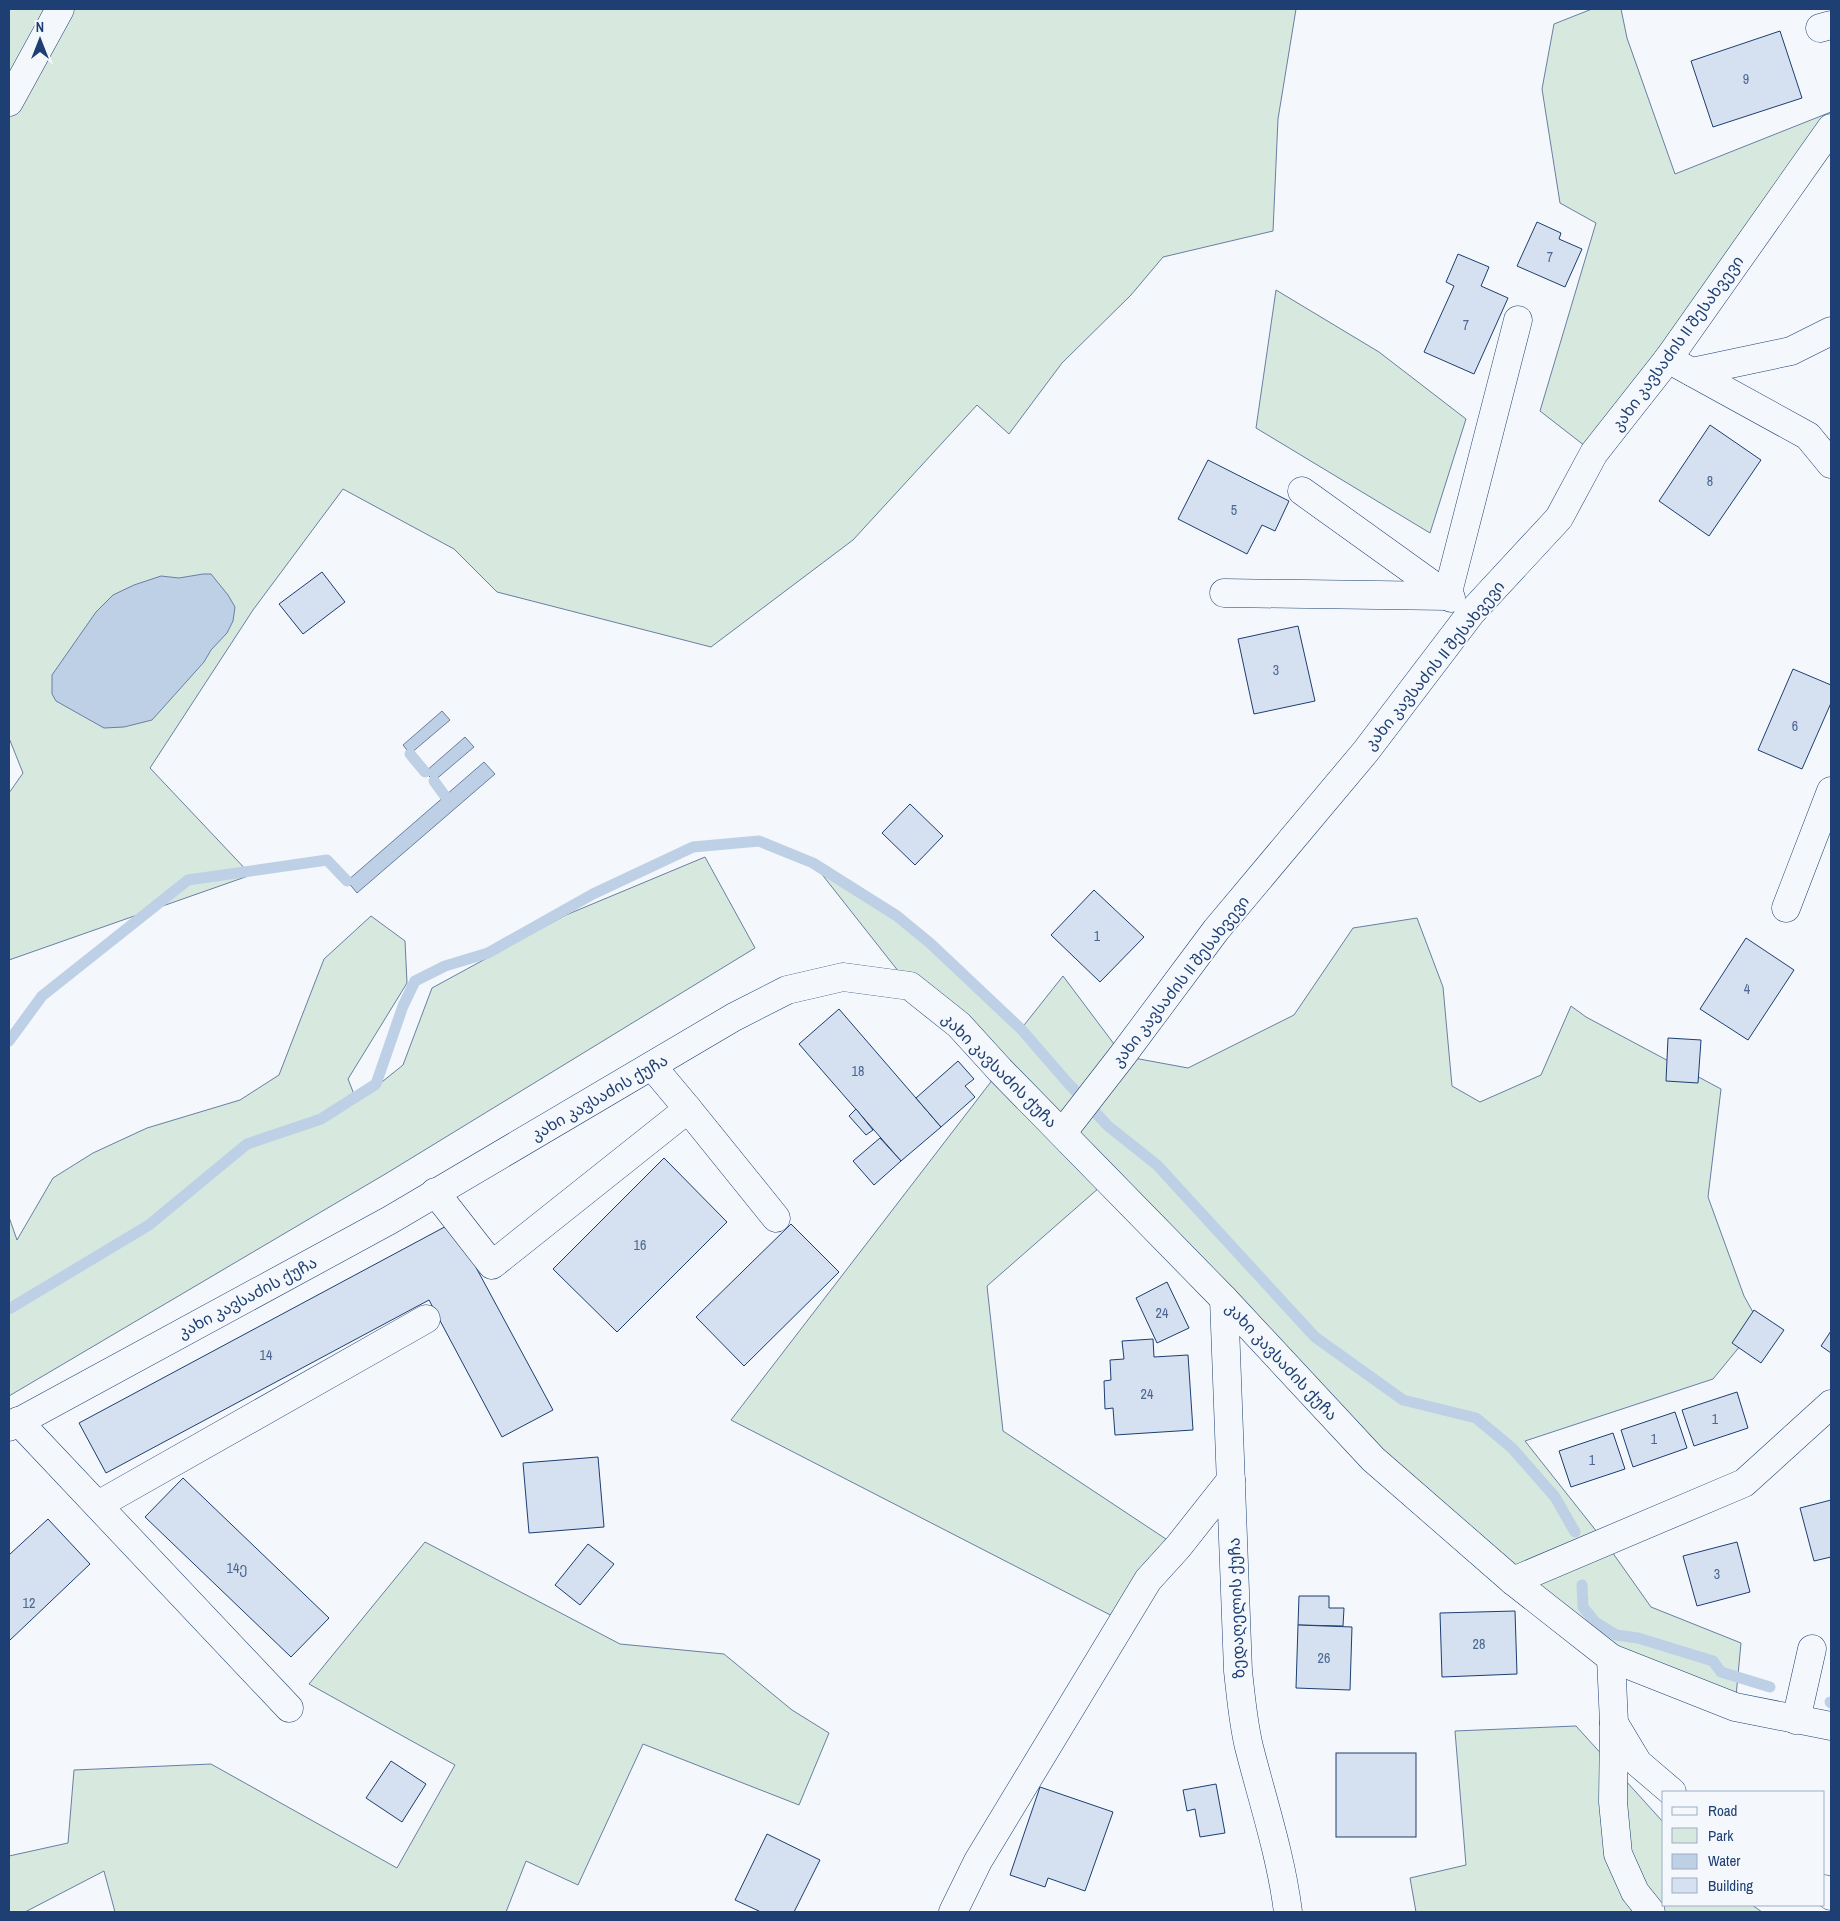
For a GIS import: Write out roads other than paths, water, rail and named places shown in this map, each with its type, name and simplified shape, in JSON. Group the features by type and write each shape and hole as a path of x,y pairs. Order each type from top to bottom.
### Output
{"street":[{"path":"9,102 60,9"},
{"name":"კახი კავსაძის II შესახვევი","path":"1068,1125 1216,930 1366,751 1471,613 1559,518 1594,454 1668,359 1831,128"},
{"path":"1447,596 1518,320"},
{"path":"1692,372 1791,351 1831,331"},
{"path":"1668,359 1808,436 1831,464"},
{"path":"1302,491 1471,613"},
{"path":"1224,593 1447,596"},
{"path":"1786,908 1831,791"},
{"name":"კახი კავსაძის ქუჩა","path":"13,1424 390,1220 734,1017 787,990 843,978 910,986 959,1024 1000,1070 1068,1125 1224,1299 1373,1459 1513,1581 1610,1658 1735,1707 1831,1726"},
{"path":"652,1066 776,1218"},
{"path":"435,1192 492,1265 688,1109"},
{"name":"ზედაღელის ქუჩა","path":"1224,1299 1238,1671 1242,1712 1249,1747 1264,1798 1288,1912"},
{"path":"98,1504 426,1320"},
{"path":"1513,1581 1744,1482 1831,1404"},
{"path":"13,1424 98,1504 289,1708"},
{"path":"954,1912 978,1861 1148,1580 1178,1547 1231,1480"},
{"path":"1796,1720 1812,1649"},
{"path":"1610,1658 1614,1723 1613,1802 1618,1854 1635,1892 1651,1912"},
{"path":"1614,1723 1638,1764 1671,1791"}],"water":[{"path":"211,574 228,595 235,607 233,621 227,633 211,650 204,662 152,720 124,727 104,728 56,701 52,694 52,675 96,612 113,595 134,585 161,576 179,578"},
{"path":"442,711 450,720 410,754 403,745"},
{"path":"465,737 474,747 434,781 425,772"},
{"path":"484,762 495,774 357,893 347,881"}],"waterway":[{"path":"410,754 425,772"},
{"path":"434,781 445,796"},
{"path":"9,1309 149,1225 247,1144 321,1119 376,1084 403,1006 415,981 445,966 488,953 593,894 693,847 759,841 813,863 897,916 931,944 1021,1029 1108,1126 1157,1165 1315,1337 1403,1400 1476,1418 1512,1448 1555,1497 1575,1532"},
{"path":"9,1041 42,996 188,880 327,860 347,881"},
{"path":"1582,1585 1583,1607 1595,1622 1616,1635 1638,1638 1713,1661 1721,1672 1770,1687"}]}
